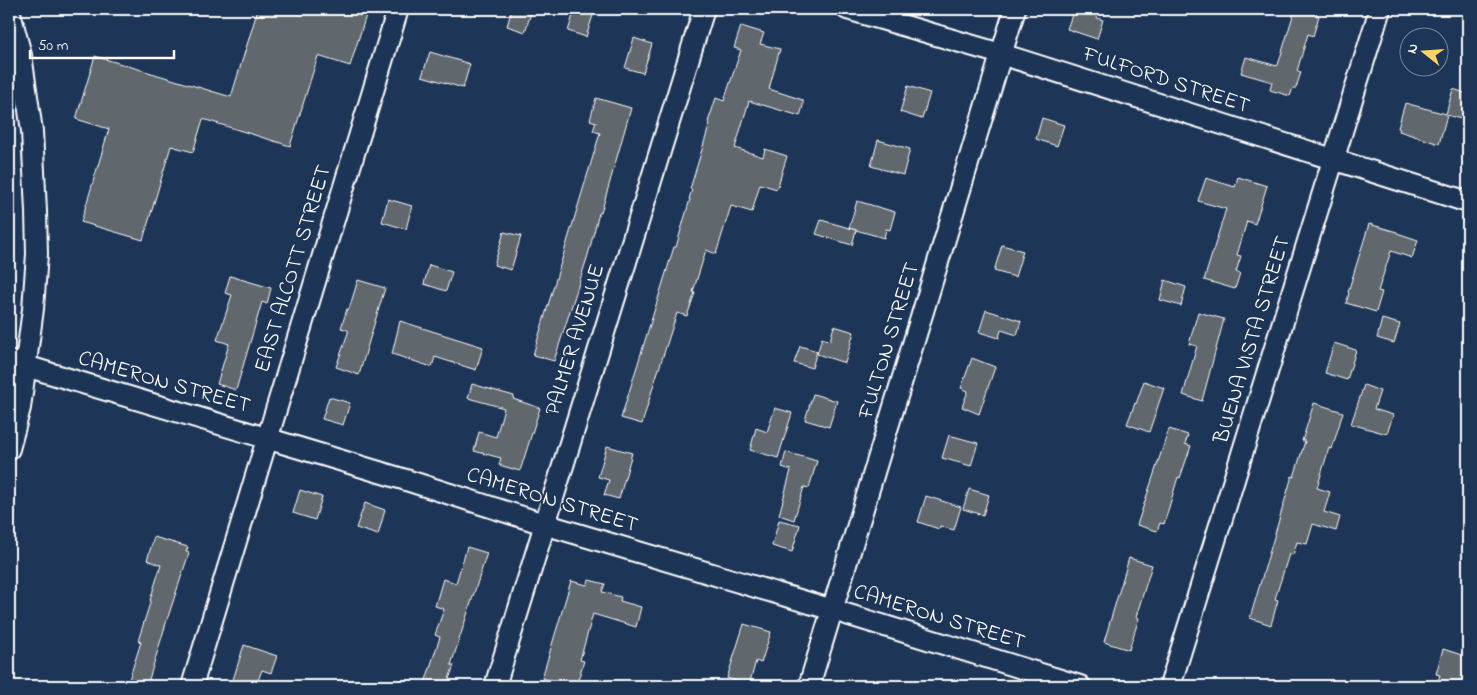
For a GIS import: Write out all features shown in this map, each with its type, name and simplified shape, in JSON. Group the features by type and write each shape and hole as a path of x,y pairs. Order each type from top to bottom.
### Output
{"street":[{"path":"9,9 21,55 32,131 37,254 33,308 17,364 20,408 9,449"},
{"name":"EAST ALCOTT STREET","path":"192,686 398,9"},
{"name":"PALMER AVENUE","path":"495,686 704,9"},
{"name":"FULFORD STREET","path":"848,9 1001,54 1468,202"},
{"name":"FULTON STREET","path":"809,686 1015,9"},
{"name":"BUENA VISTA STREET","path":"1170,686 1380,9"},
{"name":"CAMERON STREET","path":"17,364 406,480 544,524 1080,686"}],"building":[{"path":"258,9 368,9 350,66 318,56 290,146 203,119 193,152 171,146 143,240 81,222 109,129 76,119 95,56 231,97"},
{"path":"512,9 531,13 525,32 507,26"},
{"path":"575,9 595,9 586,37 568,31"},
{"path":"1074,9 1100,9 1097,18 1103,20 1097,39 1067,29"},
{"path":"1295,9 1318,9 1316,15 1319,16 1313,36 1308,34 1297,71 1301,72 1296,88 1293,88 1290,96 1270,90 1272,82 1241,73 1246,57 1278,65"},
{"path":"741,26 764,33 760,44 780,49 769,89 803,100 803,106 800,116 749,101 735,148 763,157 765,149 787,156 777,189 760,184 752,212 731,206 716,254 706,250 687,316 677,313 642,424 621,418 674,247 676,247 690,199 692,190 690,189 710,123 708,122 716,98 724,101 741,50 734,48"},
{"path":"634,38 652,44 643,73 625,68"},
{"path":"430,52 470,64 463,88 422,76"},
{"path":"908,86 930,93 922,119 900,112"},
{"path":"1453,89 1468,94 1468,107 1464,120 1447,115 1439,144 1399,131 1400,129 1398,128 1405,103 1446,114"},
{"path":"596,98 631,108 601,213 599,213 588,255 554,361 533,355 600,133 593,131 596,122 590,120"},
{"path":"1042,118 1064,125 1057,146 1036,139"},
{"path":"878,140 910,149 903,175 871,166"},
{"path":"1238,177 1267,186 1255,224 1247,221 1237,255 1241,256 1236,272 1240,273 1235,289 1204,280 1226,209 1198,201 1206,178 1235,187"},
{"path":"388,199 412,206 406,229 382,222"},
{"path":"857,201 895,212 890,230 886,229 884,238 849,228"},
{"path":"821,220 856,230 852,245 816,234"},
{"path":"1369,224 1418,240 1412,258 1391,251 1378,291 1382,292 1376,312 1346,303"},
{"path":"504,232 521,236 511,270 494,265"},
{"path":"1002,245 1023,251 1015,277 994,271"},
{"path":"429,265 452,272 446,291 424,284"},
{"path":"230,276 271,288 267,304 262,302 236,390 217,384 229,344 217,340 232,295 225,293"},
{"path":"358,280 385,288 359,375 336,367 348,333 348,330 341,328"},
{"path":"1165,280 1186,287 1181,306 1160,300"},
{"path":"986,310 1021,321 1017,335 1001,330 999,338 979,332"},
{"path":"1198,312 1224,319 1202,401 1183,395 1197,346 1189,344"},
{"path":"1382,319 1400,324 1394,343 1377,338"},
{"path":"400,321 483,347 476,370 435,357 432,367 392,354"},
{"path":"834,326 854,332 845,363 817,354 822,338 830,341"},
{"path":"1334,343 1356,350 1347,380 1325,373"},
{"path":"800,346 817,351 812,368 794,363"},
{"path":"972,358 995,367 979,414 962,407 968,391 961,388"},
{"path":"1144,381 1164,388 1149,432 1127,424"},
{"path":"472,384 514,396 513,399 540,408 520,471 499,465 501,458 474,451 479,432 496,437 504,408 468,398"},
{"path":"1364,385 1380,391 1374,409 1393,415 1387,434 1351,424"},
{"path":"813,394 837,401 829,427 805,420"},
{"path":"329,397 350,403 343,425 322,419"},
{"path":"1314,403 1343,412 1332,449 1329,448 1317,488 1330,492 1324,512 1340,517 1336,531 1313,524 1307,544 1297,542 1293,555 1289,554 1275,599 1278,600 1271,625 1250,618 1292,476 1294,477 1305,441 1302,441"},
{"path":"775,408 792,413 778,458 750,450 756,428 767,432"},
{"path":"1169,429 1188,435 1185,444 1191,446 1180,478 1178,477 1164,524 1160,523 1157,531 1137,525"},
{"path":"949,435 978,443 971,466 942,458"},
{"path":"607,446 632,453 619,499 604,495 609,480 598,477"},
{"path":"786,452 817,461 809,488 804,487 794,520 779,515 791,470 782,467"},
{"path":"969,489 989,495 983,515 963,509"},
{"path":"300,490 322,497 315,520 293,513"},
{"path":"926,496 961,507 954,530 940,526 939,529 918,522"},
{"path":"365,503 385,510 378,535 356,528"},
{"path":"779,520 800,525 792,552 772,546"},
{"path":"154,537 188,547 186,552 189,553 147,686 127,686 141,642 138,641 161,565 147,560"},
{"path":"467,547 487,553 451,665 454,665 448,682 446,686 435,686 425,683 440,637 435,635 444,609 435,606 443,579 456,583"},
{"path":"1129,558 1152,565 1136,617 1139,618 1129,650 1104,642"},
{"path":"589,580 605,584 602,592 621,597 620,601 641,607 636,627 593,614 580,660 584,661 576,686 542,678 571,581 587,585"},
{"path":"744,624 771,632 761,663 756,661 749,685 727,678"},
{"path":"244,645 277,656 271,673 262,670 256,686 231,686"},
{"path":"1443,649 1468,657 1468,684 1460,681 1458,686 1436,686 1440,675 1436,674"}]}
